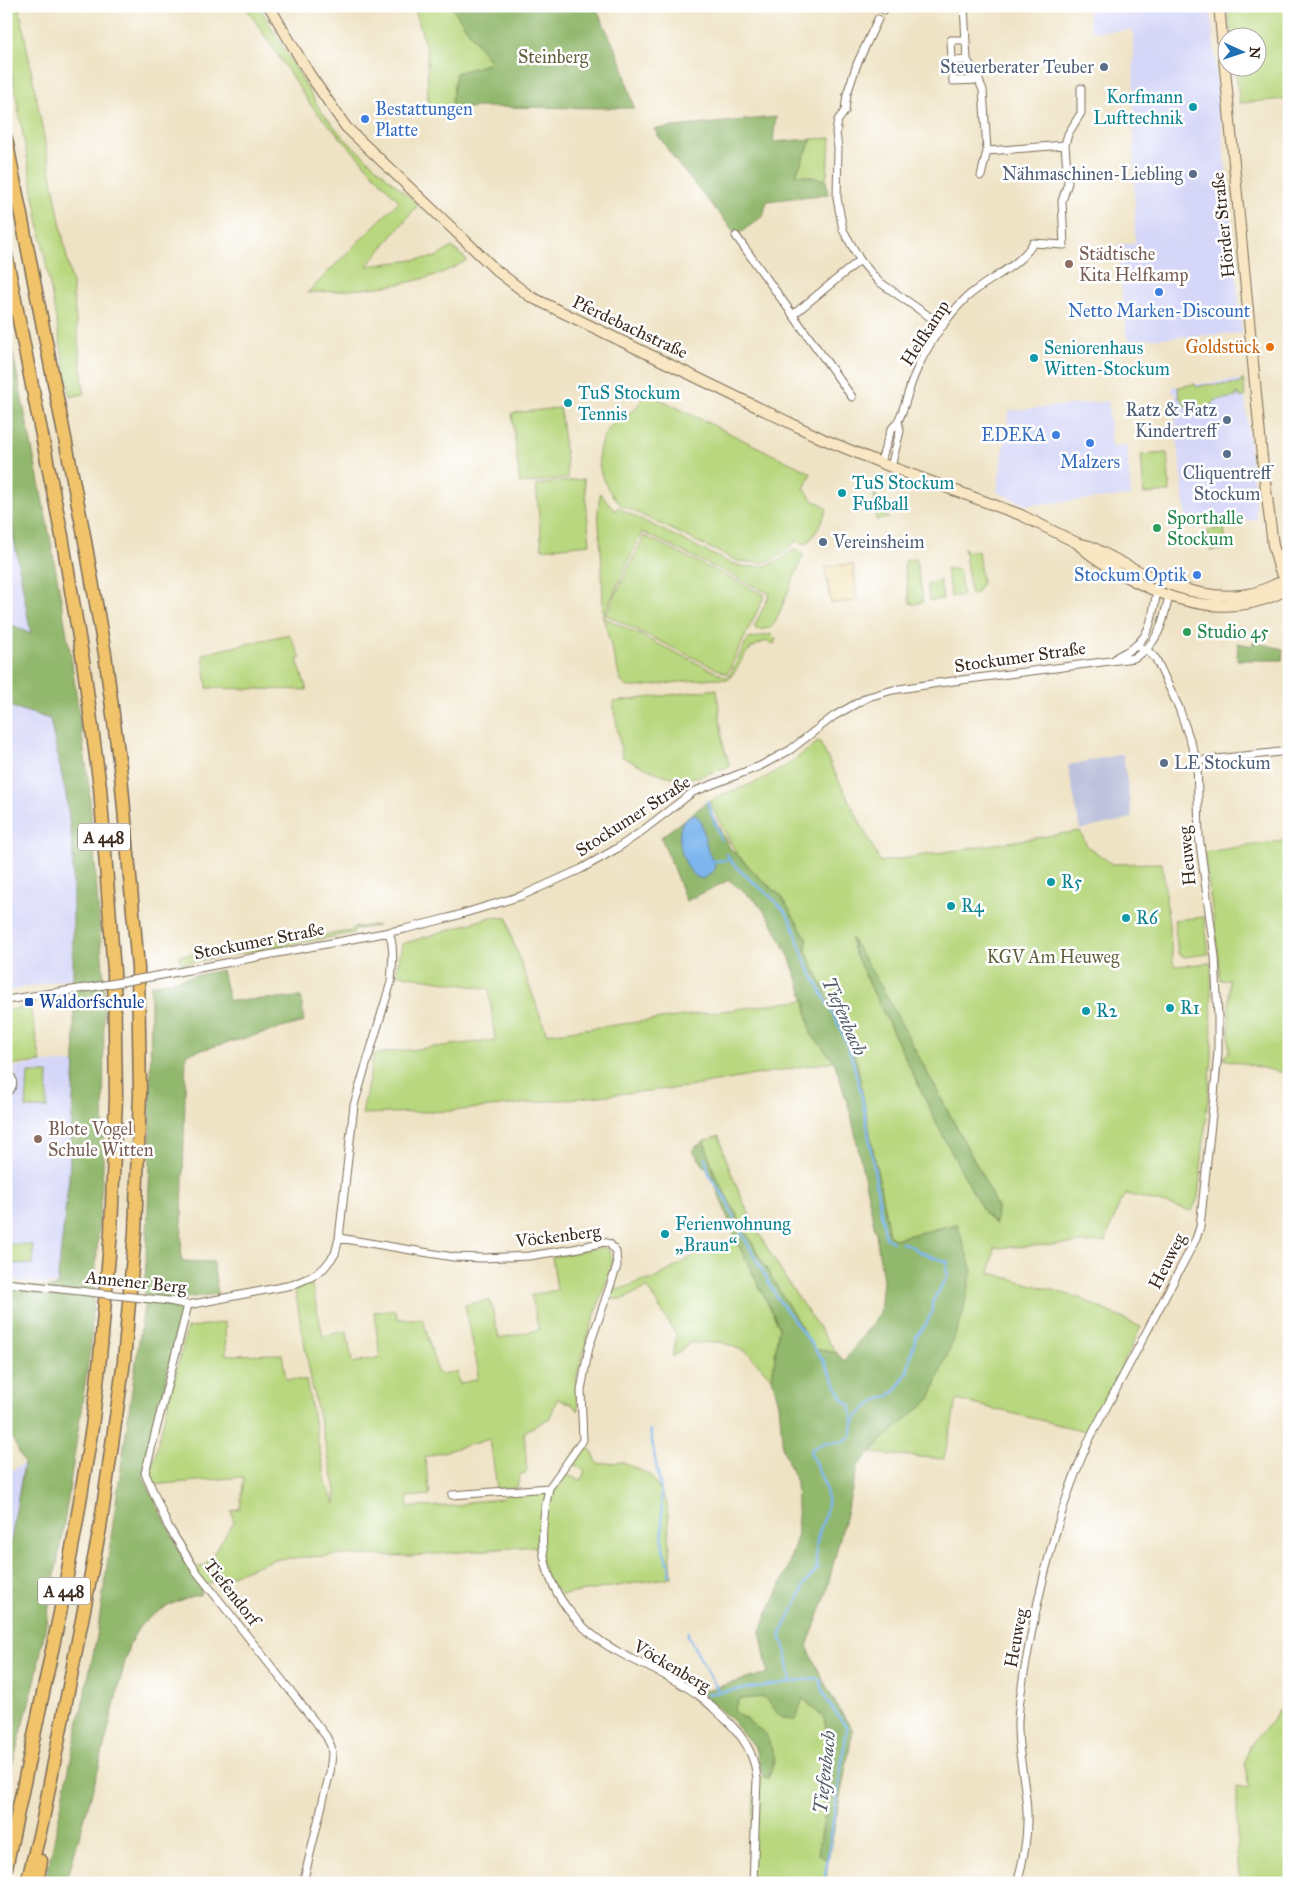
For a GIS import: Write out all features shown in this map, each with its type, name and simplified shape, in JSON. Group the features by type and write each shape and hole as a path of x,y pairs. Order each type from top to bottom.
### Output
{"highway":[{"name":"A 448","path":"6,139 83,530 105,654 121,775 138,968 140,1031 140,1094 135,1232 124,1361 100,1528 42,1824 27,1883"},
{"name":"A 448","path":"6,255 62,536 83,661 99,777 114,972 116,1097 111,1241 92,1427 61,1608 6,1868"},
{"path":"37,1883 41,1864 42,1824"}],"main road":[{"name":"Pferdebachstraße","path":"269,6 310,75 346,127 497,271 518,288 558,311 823,439 890,467 1021,515 1077,543 1090,546 1166,583 1202,593 1225,595 1250,594 1287,585"},
{"name":"Hörder Straße","path":"1218,6 1263,466 1273,545 1279,568 1287,585"},
{"name":"Pferdebachstraße","path":"1077,543 1086,552 1135,582 1169,596 1200,604 1231,606 1265,599 1287,585"},
{"path":"1157,591 1166,583 1169,596"}],"street":[{"path":"964,6 967,60 983,90 987,151 981,176"},
{"path":"878,19 857,64 847,94 845,111 838,120 836,133 838,148 838,198 841,222 843,230 860,260 884,286 943,326"},
{"path":"966,40 951,40 953,81 979,80"},
{"path":"952,61 967,60"},
{"name":"Helfkamp","path":"880,463 892,429 898,421 915,372 943,326 966,298 992,278 1015,265 1033,243 1064,245 1062,201 1068,183 1065,145 1068,134 1081,113 1081,88"},
{"path":"987,151 1065,145"},
{"path":"736,236 852,397"},
{"path":"794,314 860,260"},
{"name":"Helfkamp","path":"890,467 900,431 898,421"},
{"name":"Stockumer Straße","path":"1115,659 1143,639 1148,630 1157,591"},
{"path":"1135,646 1147,650 1160,630 1169,596"},
{"name":"Stockumer Straße","path":"6,1000 162,975 389,932 427,924 494,905 521,896 581,869 638,834 693,792 760,766 790,750 834,716 868,697 893,690 938,683 1134,658 1147,650"},
{"name":"Heuweg","path":"1017,1883 1026,1852 1027,1829 1027,1811 1018,1741 1020,1703 1035,1616 1055,1531 1075,1471 1089,1440 1191,1251 1200,1227 1214,1096 1218,1026 1214,957 1199,836 1197,761 1180,708 1156,659 1147,650"},
{"path":"1197,761 1289,751"},
{"path":"340,1238 354,1106 391,982 391,937 389,932"},
{"path":"6,1072 12,1077 13,1084 12,1088 6,1093"},
{"name":"Annener Berg","path":"6,1283 188,1304 292,1285 311,1277 324,1268 335,1254 340,1238"},
{"name":"Vöckenberg","path":"340,1238 453,1257 529,1256 604,1242 610,1244 616,1252 617,1266 590,1347 581,1390 583,1440 549,1488 544,1510 543,1548 551,1577 564,1604 587,1630 613,1650 682,1684 699,1696 729,1723 752,1753 758,1780 753,1883"},
{"name":"Tiefendorf","path":"188,1304 145,1473 168,1526 196,1571 326,1736 331,1746 330,1772 304,1883"},
{"path":"452,1495 549,1488"}],"shaded area":[{"path":"1087,6 1210,6 1242,333 1127,340 1117,244 1135,244 1133,30 1091,32"},
{"path":"1243,379 1257,520 1186,522 1173,398 1176,398 1176,393 1173,393 1172,387"},
{"path":"1108,401 1111,447 1127,446 1131,496 1026,505 997,492 1009,411"},
{"path":"6,494 18,559 31,635 6,622"},
{"path":"6,705 50,719 66,795 73,850 72,978 12,990 6,988"},
{"path":"1123,754 1132,818 1080,830 1068,765"},
{"name":"Blote Vogel Schule Witten","path":"75,1062 69,1178 57,1285 6,1280 6,1100 16,1093 17,1082 14,1067 41,1063"},
{"path":"24,1463 6,1570 6,1474"}],"green space":[{"path":"6,6 19,6 72,284 84,394 70,397 6,40"},
{"path":"245,6 259,6 321,111 344,138 418,205 367,266 436,257 452,247 467,260 450,269 411,282 390,286 307,293 399,201 312,107"},
{"path":"414,6 451,6 491,63 456,73 450,112 431,109 428,99 427,52"},
{"name":"Steinberg","path":"451,6 595,6 621,61 634,108 474,107 450,112 456,73 491,63"},
{"path":"1241,6 1289,6 1289,117 1285,99 1240,103 1236,78 1268,78 1268,28 1230,28 1228,13"},
{"path":"776,117 773,142 812,139 796,174 826,180 828,194 767,201 763,216 737,235 677,163 654,129"},
{"path":"831,138 826,180 796,174 812,139"},
{"path":"6,320 50,537 72,664 89,787 104,984 103,1166 90,1350 63,1531 36,1677 6,1789 6,1750 17,1722 6,1697 6,1570 24,1463 6,1425 6,1353 9,1351 6,1349 6,1285 52,1288 57,1285 69,1178 75,1060 73,850 66,795 50,719 6,705 6,622 31,634 6,494"},
{"path":"1243,379 1245,397 1239,397 1239,394 1236,394 1236,397 1216,400 1198,413 1191,413 1179,398 1178,387 1195,384 1196,387 1239,384"},
{"path":"645,392 811,473 804,489 812,499 824,505 827,509 812,538 805,544 796,541 787,551 772,560 760,563 737,561 621,505 607,488 603,478 599,458 600,447 610,427 637,407"},
{"path":"560,408 568,478 520,484 512,413"},
{"path":"1167,453 1170,492 1144,494 1141,455"},
{"path":"584,479 590,544 542,549 536,485"},
{"path":"881,479 876,493 877,502 880,509 889,518 876,520 874,493"},
{"path":"600,493 615,511 618,507 728,562 751,567 768,565 778,561 795,549 801,552 803,556 775,623 770,628 758,630 754,627 770,594 642,532 603,617 598,511"},
{"path":"1224,528 1227,549 1210,551 1208,530"},
{"path":"644,536 765,595 727,674 606,615"},
{"path":"964,547 968,551 978,551 982,582 977,593 971,595"},
{"path":"916,559 923,602 914,604 910,603 904,566 906,560"},
{"path":"946,568 959,570 963,595 951,597"},
{"path":"940,580 943,599 930,601 927,585"},
{"path":"603,617 728,678 748,639 771,634 776,639 774,644 767,641 751,648 728,680 714,678 628,687 621,682"},
{"path":"289,634 301,658 297,660 307,690 207,688 203,654"},
{"path":"1253,642 1283,649 1282,660 1237,660 1238,643 1252,646"},
{"path":"717,689 723,744 730,766 696,777 677,778 652,771 622,757 613,702"},
{"name":"KGV Am Heuweg","path":"819,741 880,862 1080,831 1087,846 1112,864 1162,863 1173,962 1175,966 1211,963 1212,1058 1198,1198 1192,1211 1127,1194 1121,1200 1105,1242 994,1248 990,1273 1077,1297 1141,1327 1089,1432 957,1400 944,1459 871,1453 881,1441 957,1224 893,1239 889,1235 857,1064 851,1045 806,952 807,939 781,896 762,880 736,853 709,802 765,778","holes":["851,940 881,986 982,1175 997,1208 995,1224 985,1214 945,1140 854,952"]},
{"path":"706,803 730,848 781,896 807,939 806,952 851,1045 857,1064 889,1235 894,1239 957,1224 972,1271 962,1317 930,1399 881,1441 858,1466 824,1601 807,1646 828,1689 853,1730 828,1860 818,1854 832,1773 831,1753 824,1718 803,1698 796,1719 781,1718 765,1697 739,1699 734,1711 766,1734 775,1759 768,1778 763,1776 755,1748 731,1719 699,1692 768,1673 760,1631 786,1573 798,1533 796,1482 783,1449 779,1403 772,1379 779,1326 736,1240 712,1176 692,1150 704,1141 715,1175 763,1263 814,1349 837,1353 844,1361 880,1313 883,1280 876,1234 851,1114 834,1061 811,1034 805,1000 789,956 770,919 757,902 729,880 686,901 661,837"},
{"path":"1289,840 1289,1074 1223,1059 1229,1051 1229,979 1220,980 1204,852"},
{"path":"491,917 508,918 511,936 547,1034 805,1000 811,1034 834,1061 688,1087 451,1111 362,1114 374,1054 495,1040 489,989 396,974 402,944"},
{"path":"1204,917 1209,954 1184,957 1178,953 1174,920"},
{"path":"378,926 354,930 354,933 181,964 179,956 351,931 353,928"},
{"path":"851,938 881,986 982,1175 997,1208 996,1224 985,1214 945,1140 854,952"},
{"path":"222,970 229,1001 301,997 304,1022 186,1054 181,1261 213,1262 218,1294 185,1298 143,1477 189,1569 203,1586 200,1595 185,1598 160,1610 146,1620 139,1627 129,1645 99,1767 66,1883 45,1883 97,1636 144,1306 150,1164 151,985"},
{"path":"30,1006 41,1062 12,1065 6,1011"},
{"path":"28,1073 48,1073 47,1108 26,1108"},
{"path":"719,1136 728,1166 740,1194 768,1250 801,1302 837,1353 814,1349 763,1263 715,1175 704,1141"},
{"path":"736,1240 779,1326 772,1379 747,1352 721,1342 690,1343 672,1357 677,1336 647,1287 623,1299 609,1299 613,1287 621,1289 643,1280 652,1280 697,1254 719,1249"},
{"path":"7,1244 33,1245 33,1264 6,1263"},
{"path":"601,1247 608,1249 613,1261 589,1332 576,1379 578,1411 570,1403 557,1399 550,1418 524,1432 527,1472 520,1475 517,1487 497,1489 490,1439 425,1457 430,1495 407,1497 408,1507 457,1506 469,1502 501,1499 509,1493 545,1492 557,1487 559,1479 564,1474 581,1480 585,1471 570,1462 581,1446 591,1450 598,1464 621,1462 651,1475 667,1503 672,1577 562,1595 548,1581 535,1546 412,1556 342,1555 275,1559 203,1586 189,1569 205,1566 234,1522 231,1511 240,1508 244,1477 151,1485 151,1471 187,1328 225,1322 226,1355 282,1354 286,1379 306,1380 326,1483 335,1504 336,1490 314,1396 295,1291 298,1286 311,1282 323,1336 347,1331 352,1363 380,1357 374,1312 395,1310 398,1319 423,1319 438,1374 457,1372 459,1384 477,1379 478,1369 465,1305 490,1300 499,1338 539,1330 531,1295 557,1290 552,1257"},
{"path":"1289,1696 1289,1883 1240,1883 1237,1853 1237,1787 1249,1789 1245,1762 1250,1745 1269,1725"},
{"path":"765,1697 781,1717 802,1698 824,1718 831,1753 832,1772 818,1854 828,1860 826,1883 749,1883 755,1781 763,1776 768,1778 775,1759 734,1711 739,1699"}],"sand":[{"path":"853,564 857,599 854,601 831,603 825,567"}],"water":[{"path":"691,815 696,815 701,821 708,851 715,865 714,870 703,879 696,877 691,872 686,864 681,847 680,830 682,823"}],"waterway":[{"name":"Tiefenbach","path":"707,801 721,840"},
{"name":"Tiefenbach","path":"726,854 741,872 776,902 791,921 805,961 843,1035 852,1059 863,1103 886,1238 893,1242"},
{"path":"713,861 730,860"},
{"path":"705,1158 710,1177 726,1199 735,1221 778,1299 824,1361 843,1399 850,1405 853,1422"},
{"name":"Tiefenbach","path":"824,1883 847,1728 827,1700 821,1681 815,1678 791,1682 785,1647 780,1636 802,1592 803,1586 817,1569 816,1544 826,1513 827,1495 810,1450 826,1442 842,1442 851,1436 853,1424 858,1416 874,1402 889,1396 897,1389 907,1372 916,1336 927,1323 932,1311 932,1302 948,1276 946,1269 948,1262 921,1253 902,1243"},
{"path":"650,1431 661,1491 663,1549 670,1567 669,1576"},
{"path":"688,1632 688,1636 719,1692"},
{"path":"707,1694 791,1682"}],"place":[{"name":"Steuerberater Teuber","path":"1104,67"},
{"name":"Korfmann Lufttechnik","path":"1193,107"},
{"name":"Bestattungen Platte","path":"365,119"},
{"name":"Nähmaschinen-Liebling","path":"1193,174"},
{"name":"Städtische Kita Helfkamp","path":"1069,264"},
{"name":"Netto Marken-Discount","path":"1159,292"},
{"name":"Goldstück","path":"1270,347"},
{"name":"Seniorenhaus Witten-Stockum","path":"1034,358"},
{"name":"TuS Stockum Tennis","path":"568,403"},
{"name":"Ratz & Fatz Kindertreff","path":"1227,420"},
{"name":"EDEKA","path":"1056,435"},
{"name":"Malzers","path":"1090,443"},
{"name":"Cliquentreff Stockum","path":"1227,454"},
{"name":"TuS Stockum Fußball","path":"842,493"},
{"name":"Sporthalle Stockum","path":"1157,528"},
{"name":"Vereinsheim","path":"823,542"},
{"name":"Stockum Optik","path":"1197,575"},
{"name":"Studio 45","path":"1187,632"},
{"name":"LE Stockum","path":"1164,763"},
{"name":"R5","path":"1051,882"},
{"name":"R4","path":"951,906"},
{"name":"R6","path":"1126,918"},
{"name":"Waldorfschule","path":"29,1002"},
{"name":"R1","path":"1170,1008"},
{"name":"R2","path":"1086,1011"},
{"name":"Blote Vogel Schule Witten","path":"38,1139"},
{"name":"Ferienwohnung „Braun“","path":"665,1234"}]}
